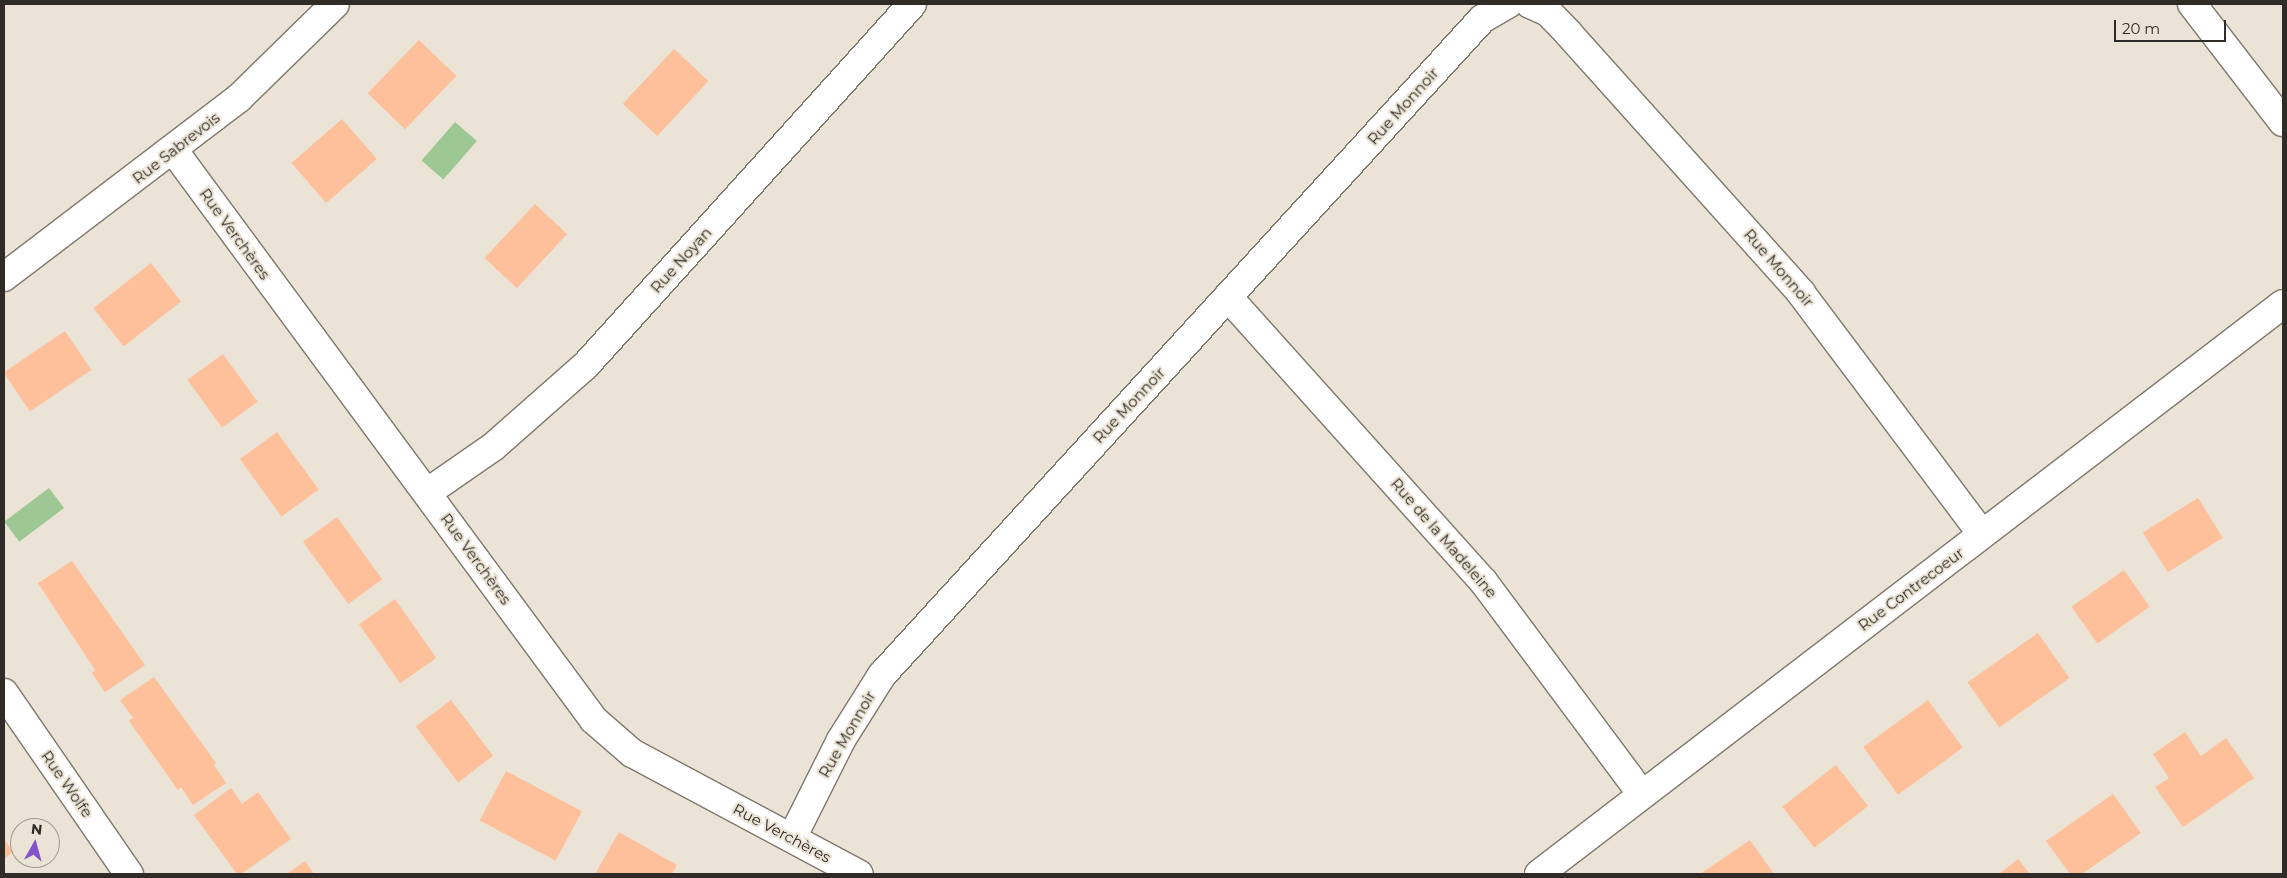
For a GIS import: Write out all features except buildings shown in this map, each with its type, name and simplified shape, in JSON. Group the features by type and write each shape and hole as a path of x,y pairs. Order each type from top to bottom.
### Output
{"street":[{"name":"Rue Sabrevois","path":"4,277 174,151 262,78 335,4"},
{"name":"Rue Noyan","path":"428,492 493,447 586,365 912,4"},
{"name":"Rue Monnoir","path":"792,838 841,740 882,675 1482,19 1508,4"},
{"name":"Rue Monnoir","path":"1530,4 1548,12 1569,34 1801,293 1982,534"},
{"path":"2192,4 2283,122"},
{"name":"Rue Verchères","path":"174,151 606,732 632,753 859,874"},
{"name":"Rue de la Madeleine","path":"1228,297 1483,582 1642,794"},
{"name":"Rue Contrecoeur","path":"1539,874 2283,304"},
{"name":"Rue Wolfe","path":"4,694 129,874"}],"shaded area":[{"path":"455,122 477,141 443,180 422,160"},
{"path":"49,488 64,508 19,542 4,522"}]}
